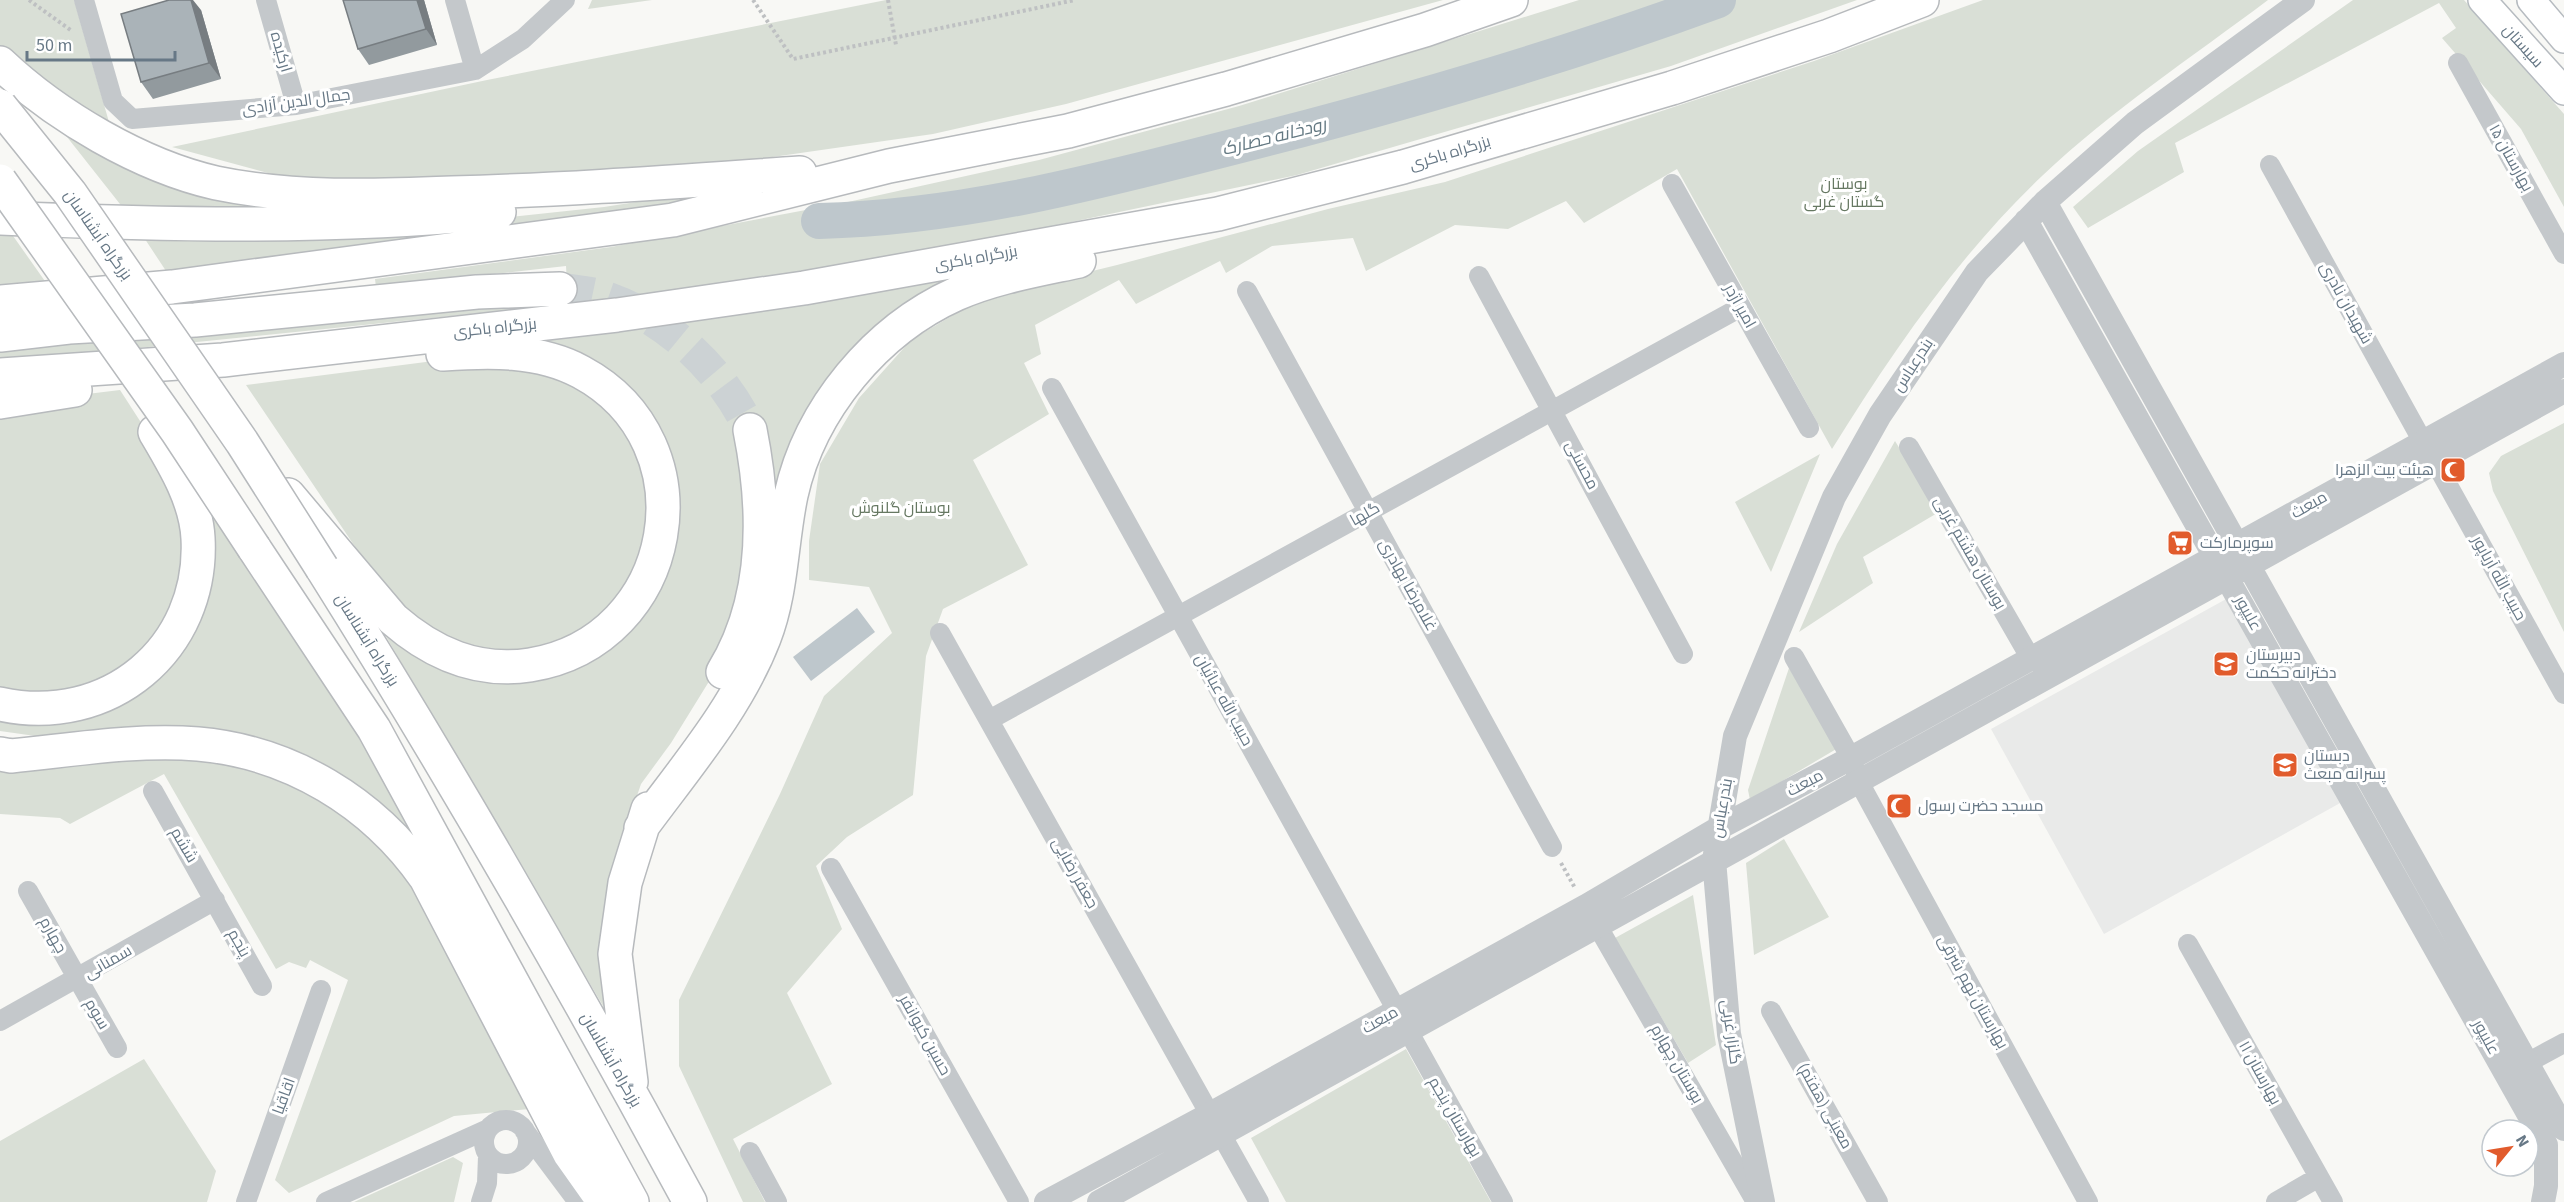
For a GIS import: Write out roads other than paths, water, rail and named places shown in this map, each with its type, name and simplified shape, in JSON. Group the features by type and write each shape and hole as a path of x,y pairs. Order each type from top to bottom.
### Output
{"highway":[{"path":"0,302 172,287 674,220 889,166 1068,131 1226,89 1425,30 1511,0"},
{"name":"بزرگراه باکری","path":"0,375 255,356 708,303 1218,214 1403,167 1672,88 1829,36 1922,0"},
{"path":"0,63 62,111 124,148 182,173 245,188 319,194 391,195 546,190 889,166"},
{"name":"بزرگراه آبشناسان","path":"0,106 70,193 242,442 407,703 633,1096 690,1202"},
{"path":"0,219 226,225 436,218 555,206 700,180"},
{"path":"0,181 177,431 374,729 632,1202"},
{"path":"641,828 743,684 765,636 777,590 791,495 799,466 813,434 833,401 865,359 909,321 955,295 996,279 1093,258 1218,214"},
{"path":"0,335 69,327 195,320 477,292 560,290"},
{"path":"0,704 40,709 76,705 98,699 120,687 150,665 179,628 195,586 198,536 186,490 175,465 155,432 94,315"},
{"path":"242,442 393,619 429,647 460,661 489,666 518,666 546,662 575,652 608,630 632,606 648,578 659,550 663,502 661,482 649,446 640,429 614,396 579,370 552,360 512,353 459,353 408,358 255,356"},
{"path":"0,402 87,388 214,360"},
{"path":"633,1096 615,954 625,883 654,790 726,668 750,609 759,564 762,512 758,471 750,430"},
{"path":"0,736 21,742 108,746 196,744 243,751 290,765 340,794 394,838 426,878 570,1154 604,1202"},
{"path":"0,754 11,756 108,746"}],"main road":[{"name":"سیستان","path":"2482,0 2564,92"},
{"path":"2531,0 2564,39"}],"street":[{"name":"جمال الدین آزادی","path":"84,0 113,101 132,119 296,105 474,69 524,39 565,0"},
{"name":"ارکیده","path":"266,0 296,105"},
{"path":"454,0 474,69"},
{"name":"بندرعباس","path":"1714,860 1717,829 1735,736 1834,498 1880,415 1963,291 1977,272 2045,202 2135,123 2303,0"},
{"name":"بهارستان ۱۵","path":"2458,63 2564,254"},
{"name":"شهیدان نادری","path":"2270,165 2429,452"},
{"name":"امیر اژدر","path":"1672,184 1809,428"},
{"name":"علیپور","path":"2045,202 2232,561 2517,1069 2546,1144 2546,1186 2543,1202"},
{"name":"علیپور","path":"2026,221 2232,561"},
{"name":"محسنی","path":"1479,276 1683,654"},
{"name":"غلامرضا بهادری","path":"1247,291 1552,847"},
{"name":"گلها","path":"989,720 1741,307"},
{"name":"مبعث","path":"1046,1202 1216,1124 1592,916 1714,860 1859,782 2232,561 2429,452 2564,364"},
{"name":"حبیب الله عبائیان","path":"1052,388 1401,1021"},
{"name":"مبعث","path":"2429,452 2564,391"},
{"name":"بوستان هشتم غربی","path":"1909,447 2031,659"},
{"name":"حبیب الله آریاپور","path":"2429,452 2564,694"},
{"name":"مبعث","path":"1592,916 1717,829 2031,659 2232,561"},
{"name":"جعفر رضایی","path":"940,633 1259,1202"},
{"name":"بهارستان نهم شرقی","path":"1794,657 1851,758 1859,782 2088,1202"},
{"name":"ششم","path":"153,791 215,900"},
{"name":"گلزار غربی","path":"1714,860 1729,1034 1763,1202"},
{"name":"حسین کیوانفر","path":"831,868 1019,1202"},
{"name":"چهارم","path":"28,891 78,979"},
{"name":"سمنانی","path":"0,1021 215,900"},
{"name":"پنجم","path":"215,900 262,986"},
{"name":"بوستان چهارم","path":"1592,916 1756,1202"},
{"name":"بهارستان ۱۱","path":"2188,944 2333,1202"},
{"name":"سوم","path":"78,979 117,1048"},
{"name":"اقاقیا","path":"246,1202 321,990"},
{"name":"معینی (هفتم)","path":"1771,1011 1878,1202"},
{"name":"بهارستان پنجم","path":"1401,1021 1503,1202"},
{"path":"2517,1069 2564,1043"},
{"name":"علیپور","path":"2517,1069 2564,1129"},
{"path":"484,1193 487,1153 484,1135 493,1124 506,1120 513,1121 524,1130 578,1202"},
{"name":"مبعث","path":"1100,1202 1216,1124"},
{"path":"326,1202 488,1129"},
{"path":"484,1193 498,1170 515,1161 528,1144 524,1130"},
{"path":"456,1143 487,1153 501,1164 515,1161 559,1175"},
{"path":"750,1152 777,1202"},
{"path":"2276,1202 2319,1178"}],"waterway":[{"name":"رودخانه حصارک","path":"819,221 869,219 967,207 1064,188 1161,165 1338,120 1466,83 1593,44 1718,0"}],"tunnel":[{"path":"560,289 597,295 621,303 667,330 706,365 738,407 750,430"}],"place":[{"name":"هیئت بیت الزهرا","path":"2453,470"},
{"name":"سوپرمارکت","path":"2180,543"},
{"name":"دبیرستان دخترانه حکمت","path":"2226,664"},
{"name":"دبستان پسرانه مبعث","path":"2285,765"},
{"name":"مسجد حضرت رسول","path":"1899,806"}],"park label":[{"name":"بوستان گستان غربی","path":"1844,193"},
{"name":"بوستان گلنوش","path":"901,508"}]}
